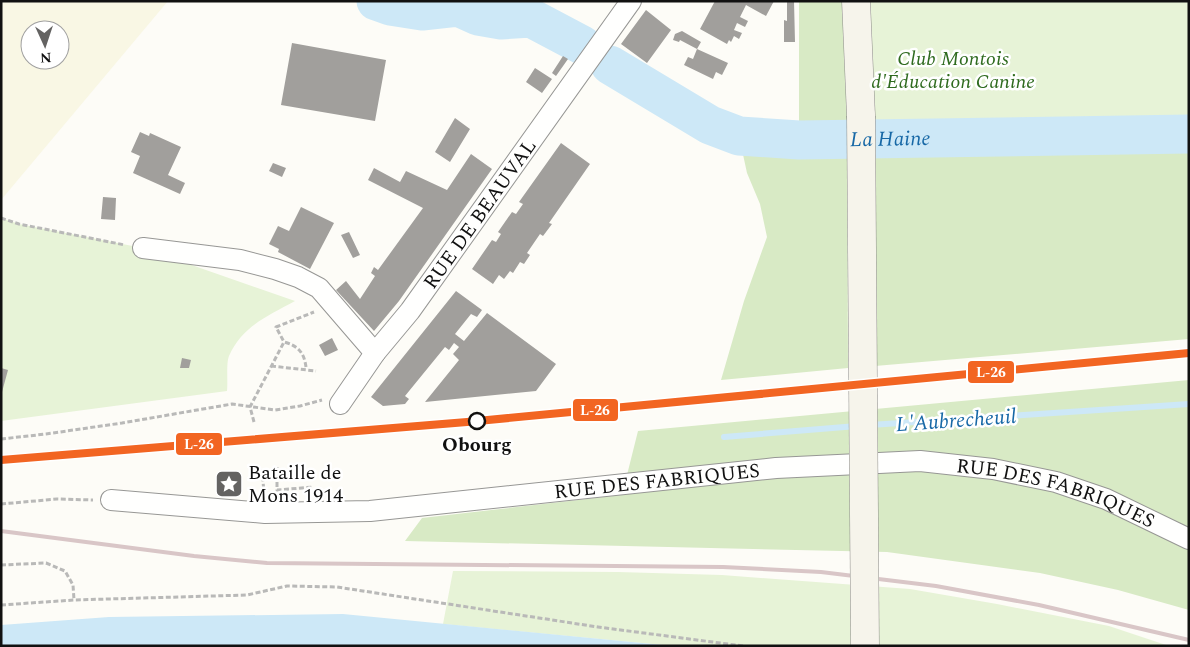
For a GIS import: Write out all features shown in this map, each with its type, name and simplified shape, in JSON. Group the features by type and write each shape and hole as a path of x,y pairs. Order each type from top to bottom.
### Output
{"main road":[{"path":"856,1 861,116 865,646"}],"street":[{"name":"RUE DE BEAUVAL","path":"340,404 376,353 410,311 631,1"},
{"path":"143,248 240,260 298,277 319,288 376,353"},
{"name":"RUE DES FABRIQUES","path":"111,500 265,513 370,511 776,468 920,461 993,469 1056,482 1106,499 1189,539"}],"path":[{"path":"1,218 19,224 143,248"},
{"path":"306,367 305,357 300,350 284,342 276,327 334,305"},
{"path":"254,422 250,407 284,342"},
{"path":"271,366 316,371"},
{"path":"1,439 122,423 232,404 275,410 331,398 340,404"},
{"path":"277,467 277,490 313,487"},
{"path":"1,504 57,499 111,500"},
{"path":"1,565 46,563 65,571 73,585 74,600"},
{"path":"1,605 74,600 246,595 287,586 336,587 598,627 744,646"}],"shaded area":[{"path":"1,1 168,1 1,200"}],"green space":[{"path":"799,1 851,1 847,140 848,368 721,380 744,301 767,237 760,204 747,173 739,136 799,140"},
{"name":"Club Montois d'Éducation Canine","path":"860,1 1189,1 1189,134 873,140"},
{"path":"1189,134 1189,339 875,366 873,140"},
{"path":"1,218 19,224 143,248 295,301 248,329 234,346 228,359 227,391 1,421"},
{"path":"1189,380 1189,610 1118,590 1040,573 887,552 405,541 422,518 622,495 638,431"},
{"path":"453,571 722,575 910,589 1109,626 1169,646 673,646 443,624"}],"water":[{"path":"343,614 673,646 1,646 1,625 109,617"}],"building":[{"path":"715,1 774,1 766,16 746,5 740,17 748,21 745,27 737,23 734,30 742,33 739,39 734,36 731,42 729,40 727,44 700,29"},
{"path":"787,1 794,1 795,42 784,42 784,20 787,21"},
{"path":"646,10 671,30 647,63 621,44"},
{"path":"682,31 701,42 697,49 680,40 679,42 673,40 675,34"},
{"path":"292,43 386,60 375,121 281,105"},
{"path":"697,49 728,63 722,75 716,72 713,79 684,65 688,57 693,59"},
{"path":"563,56 568,59 556,76 552,73"},
{"path":"535,68 552,79 542,93 526,82"},
{"path":"455,118 470,129 450,162 435,152"},
{"path":"140,132 149,136 150,133 181,147 168,175 185,183 180,194 133,173 140,156 131,152"},
{"path":"561,143 590,164 549,223 552,224 543,236 540,234 527,253 530,255 524,264 520,262 513,273 510,271 504,279 499,275 493,284 472,269 492,240 496,242 501,234 498,232 512,212 516,214 523,204 519,202"},
{"path":"471,154 492,169 399,301 374,331 336,290 346,281 360,299 375,276 371,273 374,267 378,270 423,208 368,180 374,168 400,182 406,171 447,190"},
{"path":"273,163 286,168 282,177 269,171"},
{"path":"103,197 116,198 115,220 101,219"},
{"path":"301,207 334,223 310,269 278,252 279,249 269,244 278,226 289,231"},
{"path":"349,232 360,255 353,258 341,235"},
{"path":"456,291 482,310 477,317 471,314 455,334 464,341 487,313 556,364 536,391 425,402 459,360 453,354 459,347 454,343 449,350 445,347 405,396 409,399 405,404 383,406 371,397"},
{"path":"332,338 338,350 325,356 319,345"},
{"path":"182,358 191,360 189,368 180,368"},
{"path":"1,368 8,370 2,392 1,392"}],"waterway":[{"name":"La Haine","path":"376,1 390,6 422,11 458,7 478,16 501,20 531,18 582,45"},
{"name":"La Haine","path":"610,65 710,125 739,136 799,140 1189,134"},
{"name":"L'Aubrecheuil","path":"870,425 1189,404"},
{"name":"L'Aubrecheuil","path":"724,437 857,426"}],"railway":[{"path":"1,531 194,556 267,563 723,567 821,572 936,586 1039,605 1189,640"}],"transit line":[{"name":"L-26","path":"1,460 467,422 1189,353"}],"place":[{"name":"Obourg","path":"477,421"},
{"name":"Bataille de Mons 1914","path":"229,484"}]}
